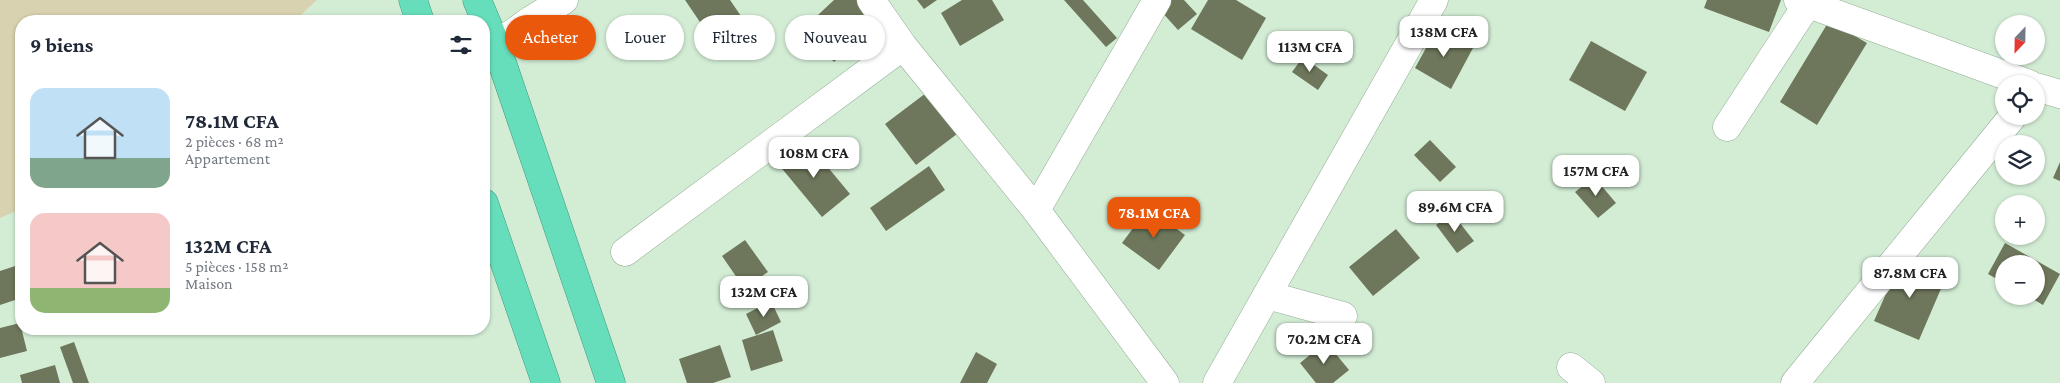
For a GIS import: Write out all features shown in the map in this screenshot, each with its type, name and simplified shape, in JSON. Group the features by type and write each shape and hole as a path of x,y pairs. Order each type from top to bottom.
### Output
{"highway":[{"path":"413,0 418,15"},
{"path":"477,0 483,15"},
{"path":"490,31 611,383"},
{"path":"490,220 546,383"}],"street":[{"path":"496,46 530,20 564,0"},
{"path":"871,0 903,46 1036,210 1165,383"},
{"path":"1036,210 1157,0"},
{"path":"1216,383 1434,0"},
{"path":"1727,127 1805,1 2005,75"},
{"path":"625,252 903,46"},
{"path":"1795,383 2006,125"},
{"path":"1267,295 1344,316"}],"shaded area":[{"path":"0,0 317,0 301,15 15,15 15,212 0,218"}],"building":[{"path":"685,0 730,0 740,15 695,15"},
{"path":"834,0 872,0 886,14 885,15 818,15"},
{"path":"917,0 937,0 924,9"},
{"path":"962,0 992,0 1004,20 960,46 941,13"},
{"path":"1064,0 1083,0 1117,38 1106,47"},
{"path":"1171,0 1184,0 1197,14 1178,30 1160,10"},
{"path":"1208,0 1236,0 1266,18 1242,60 1191,29"},
{"path":"1707,0 1781,0 1769,32 1704,8"},
{"path":"1829,21 1867,43 1817,125 1780,102"},
{"path":"1437,28 1473,48 1451,89 1415,68"},
{"path":"1591,41 1647,72 1625,111 1569,80"},
{"path":"1303,57 1328,75 1318,90 1292,72"},
{"path":"926,93 957,134 916,165 885,124"},
{"path":"1430,140 1456,167 1440,182 1414,155"},
{"path":"807,142 850,194 822,217 779,165"},
{"path":"2060,162 2060,181 2053,178"},
{"path":"929,166 945,190 886,231 870,208"},
{"path":"1594,177 1616,203 1598,218 1575,192"},
{"path":"1148,208 1185,235 1159,270 1122,243"},
{"path":"1452,213 1474,241 1457,253 1436,225"},
{"path":"1396,229 1420,258 1373,296 1349,267"},
{"path":"745,240 768,272 744,288 722,256"},
{"path":"2004,245 2009,245 2026,255 1998,255"},
{"path":"1902,257 1946,277 1919,340 1874,321"},
{"path":"1995,261 1995,278 1988,274"},
{"path":"15,266 15,300 0,305 0,271"},
{"path":"2045,266 2060,274 2045,301"},
{"path":"771,301 781,322 756,335 746,314"},
{"path":"15,324 15,335 23,335 27,351 0,358 0,328"},
{"path":"773,330 783,361 751,371 742,340"},
{"path":"74,342 89,383 73,383 60,347"},
{"path":"1326,342 1349,370 1333,383 1316,383 1300,363"},
{"path":"720,345 731,377 713,383 687,383 679,359"},
{"path":"976,352 997,364 987,383 960,383"},
{"path":"55,365 60,383 22,383 20,375"}]}
